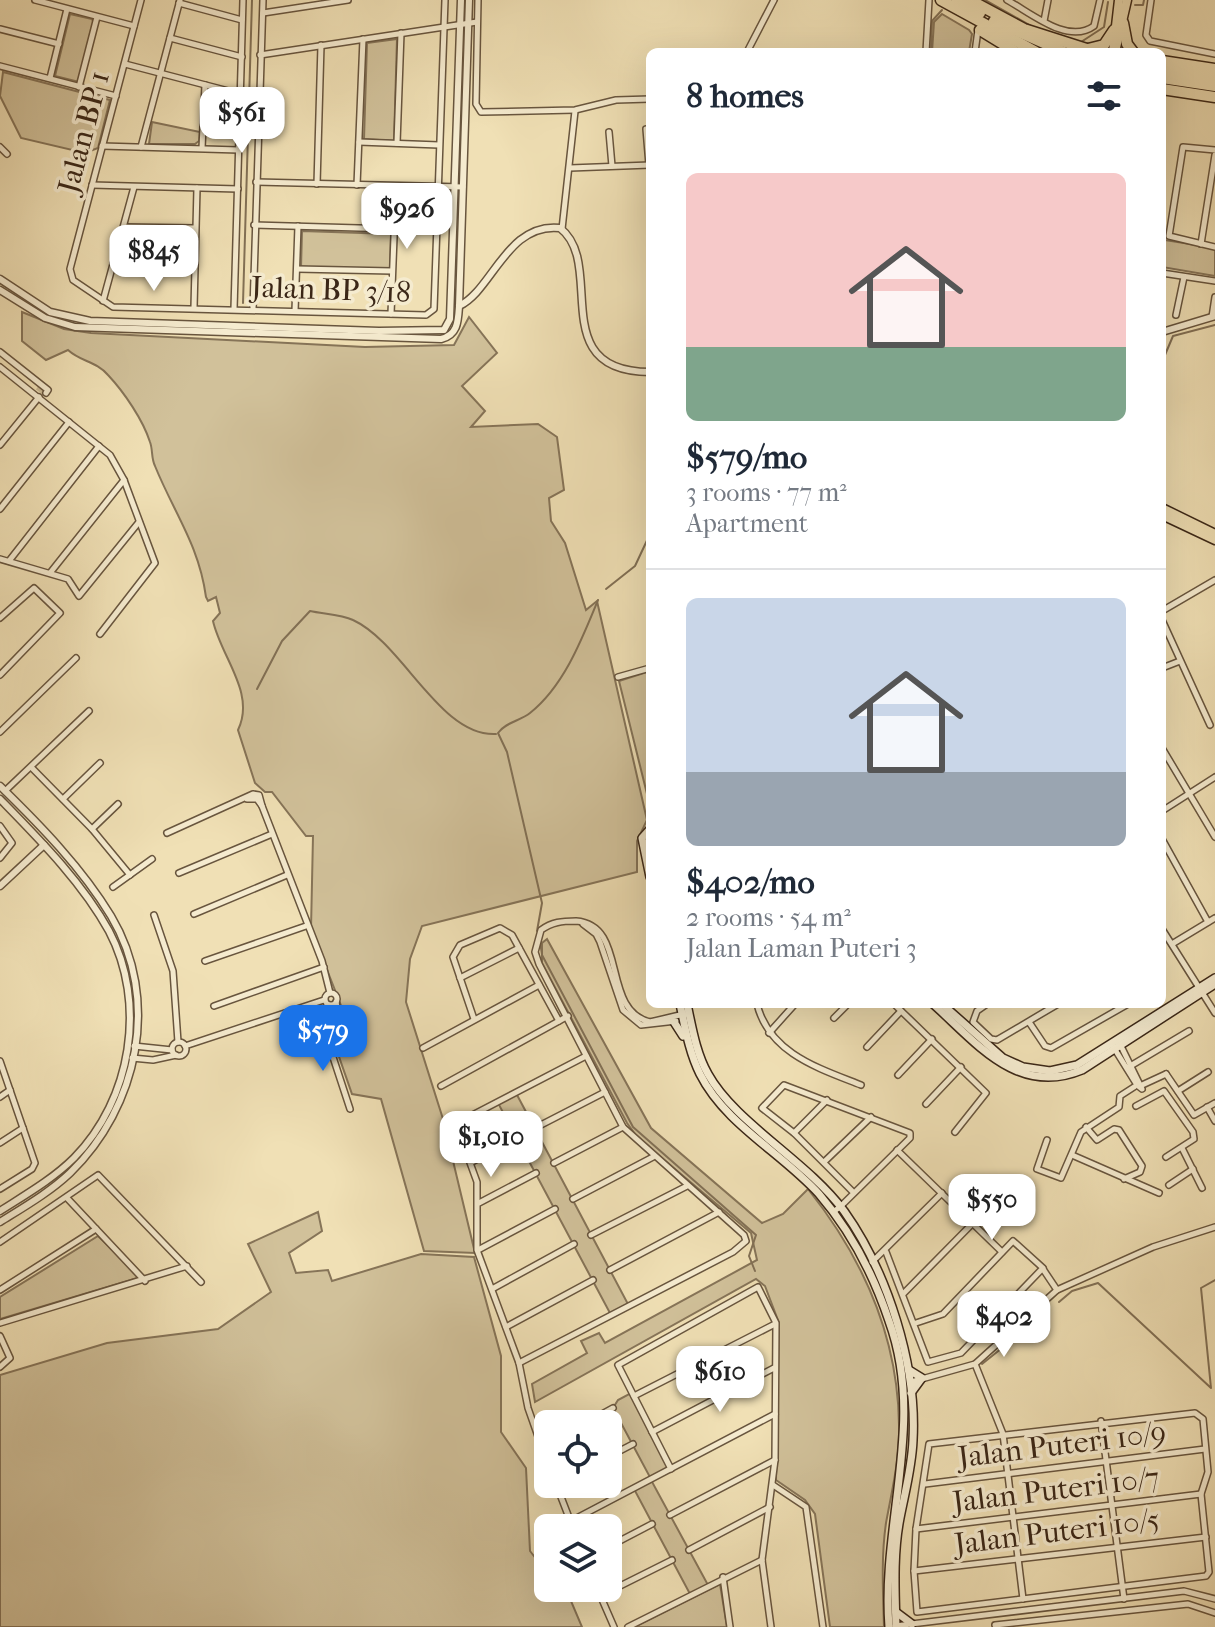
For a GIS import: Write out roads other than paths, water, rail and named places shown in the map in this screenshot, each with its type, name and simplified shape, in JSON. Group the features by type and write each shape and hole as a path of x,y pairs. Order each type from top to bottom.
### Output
{"highway":[{"path":"941,0 1054,48"},
{"path":"974,2 1024,29 1078,48 1099,47 1118,26 1130,48"},
{"path":"956,5 985,34 1009,48"},
{"path":"956,5 1029,48"},
{"path":"1166,62 1215,69"},
{"path":"1166,71 1215,78"},
{"path":"1166,79 1215,86"},
{"path":"1166,90 1215,97"}],"main road":[{"path":"1115,48 1119,0"},
{"path":"1118,26 1127,0"},
{"path":"1166,510 1215,534"},
{"path":"1166,517 1215,540"},
{"path":"646,834 642,838 646,858"},
{"path":"937,1008 990,1058 1028,1075 1068,1075 1215,981"},
{"path":"682,1008 702,1061 716,1086 805,1167 837,1209 871,1263 897,1323 906,1372 904,1444 889,1552 892,1627"},
{"path":"687,1008 692,1055"},
{"path":"946,1008 992,1051 1023,1067 1066,1069 1116,1045"},
{"path":"674,1022 680,1027 716,1099 837,1209 885,1308 911,1382 913,1442 897,1543 896,1612 892,1627"},
{"path":"906,1372 922,1378 911,1393"},
{"path":"905,1399 911,1382"},
{"path":"896,1612 909,1625"}],"street":[{"path":"35,0 134,26"},
{"name":"Jalan BP 1","path":"103,301 70,274 141,0"},
{"path":"234,309 243,0"},
{"path":"253,309 263,0"},
{"path":"263,13 348,0"},
{"path":"438,188 445,0"},
{"path":"0,290 57,323 75,327 154,332 441,339 455,330 459,306 461,0"},
{"path":"749,48 774,0"},
{"path":"926,48 929,0"},
{"path":"1007,0 1044,21 1081,34 1094,26 1100,0"},
{"path":"1044,21 1048,0"},
{"path":"1151,0 1146,35 1150,41 1215,54"},
{"path":"141,147 180,2 242,20"},
{"path":"0,279 50,312 90,321 439,331 448,327 450,319 469,2 478,2 475,87 476,104 481,112 575,110 616,100 646,99"},
{"path":"50,78 67,9"},
{"path":"79,87 97,17"},
{"path":"260,55 477,22"},
{"path":"0,29 59,44"},
{"path":"397,143 401,33"},
{"path":"976,48 985,34"},
{"path":"977,42 985,34"},
{"path":"170,38 242,57"},
{"path":"357,185 363,39"},
{"path":"317,184 321,45"},
{"path":"125,64 240,94"},
{"path":"0,66 116,96"},
{"path":"202,148 205,85"},
{"path":"466,87 475,87"},
{"path":"575,110 562,229 574,251 587,327 597,355 617,369 646,372"},
{"path":"609,132 612,166"},
{"path":"359,142 439,145"},
{"path":"102,146 239,150"},
{"path":"0,147 7,154"},
{"path":"1201,244 1215,152 1183,147 1169,236 1201,244 1215,247"},
{"path":"570,168 646,165"},
{"path":"256,182 459,187"},
{"path":"92,185 238,189"},
{"path":"391,314 396,186"},
{"path":"103,301 134,187"},
{"path":"194,308 197,188"},
{"name":"Jalan BP 3/18","path":"103,301 113,307 426,315 434,309 438,188"},
{"path":"254,225 394,229"},
{"path":"295,311 298,226"},
{"path":"124,227 195,228"},
{"path":"459,306 521,241 543,228 562,229"},
{"path":"113,264 195,267"},
{"path":"297,269 392,271"},
{"path":"1166,274 1215,281"},
{"path":"1176,315 1184,277"},
{"path":"1166,331 1213,317 1215,297"},
{"path":"0,352 69,422 114,459 154,559 153,567 100,634"},
{"path":"1,371 41,392"},
{"path":"0,445 41,392"},
{"path":"0,509 69,422"},
{"path":"9,561 100,446"},
{"path":"50,573 124,480"},
{"path":"0,559 68,579 75,593 81,595 140,521"},
{"path":"1166,609 1215,580"},
{"path":"0,618 34,588 59,610 59,617 0,675"},
{"path":"1166,629 1210,725"},
{"path":"0,732 76,658"},
{"path":"1166,666 1180,661"},
{"path":"618,677 646,669"},
{"path":"0,1222 68,1175 98,1142 119,1107 134,1046 134,981 117,928 97,895 50,838 3,789 31,767 89,711"},
{"path":"1166,755 1215,837"},
{"path":"63,799 100,763"},
{"path":"31,767 92,829 130,875"},
{"path":"1166,809 1215,777"},
{"path":"167,833 257,794 324,967 330,993 326,1002 333,1036"},
{"path":"0,799 43,845 109,932 124,971 134,1046"},
{"path":"92,829 118,804"},
{"path":"0,826 12,843 0,858"},
{"path":"179,873 272,834"},
{"path":"0,886 50,838"},
{"path":"1166,846 1208,922"},
{"path":"113,887 152,859"},
{"path":"194,914 287,875"},
{"path":"154,915 173,971 178,1042 174,1053"},
{"path":"1172,944 1215,918"},
{"path":"578,922 596,934 624,1013 641,1025 674,1022 686,1016"},
{"path":"519,1363 733,1252 746,1241 744,1235 653,1157 623,1127 535,952 537,939 548,925 589,922 602,934 624,999 636,1015 650,1022 686,1016"},
{"path":"205,961 306,926"},
{"path":"474,1019 453,957 460,945 505,929 519,948 559,1021"},
{"path":"1166,935 1215,1013"},
{"path":"460,978 519,948"},
{"path":"214,1006 324,967"},
{"path":"423,1048 539,985"},
{"path":"330,993 336,997 340,1021 330,1048 350,1109"},
{"path":"178,1042 185,1046 326,1002 336,1002"},
{"path":"759,1008 769,1033 795,1056 861,1085"},
{"path":"769,1033 791,1008"},
{"path":"834,1018 844,1008"},
{"path":"898,1008 961,1067 986,1096 955,1132"},
{"path":"982,1008 973,1016 973,1022 991,1039 997,1040 1052,1008"},
{"path":"1029,1022 1045,1046 1051,1048 1121,1008"},
{"path":"867,1047 901,1011"},
{"path":"441,1086 568,1016"},
{"path":"1130,1067 1189,1031"},
{"path":"898,1075 932,1039"},
{"path":"1116,1045 1148,1098"},
{"path":"134,1046 184,1054 185,1046"},
{"path":"131,1058 174,1053"},
{"path":"534,1423 519,1363 477,1250 479,1203 472,1162 457,1132 459,1122 586,1056"},
{"path":"0,1211 76,1156 105,1115 131,1058"},
{"path":"0,1061 34,1166 0,1189"},
{"path":"926,1104 961,1067"},
{"path":"1178,1091 1208,1072"},
{"path":"1047,1140 1036,1167 1038,1171 1061,1178 1076,1138 1086,1127 1119,1107 1120,1096 1160,1073 1166,1074 1194,1115 1215,1103"},
{"path":"837,1209 854,1193 897,1150 910,1138 910,1133 786,1084 762,1108 794,1133 854,1193"},
{"path":"0,1097 10,1090"},
{"path":"1136,1106 1164,1091 1186,1121 1194,1139 1166,1157"},
{"path":"535,1128 605,1092"},
{"path":"794,1133 827,1100"},
{"path":"1207,1107 1215,1121"},
{"path":"824,1162 871,1117"},
{"path":"554,1163 623,1127"},
{"path":"1086,1127 1097,1140 1119,1130 1142,1166 1140,1172 1124,1179"},
{"path":"0,1143 23,1128"},
{"path":"472,1162 517,1138"},
{"path":"1182,1148 1202,1188"},
{"path":"897,1150 1002,1252"},
{"path":"1071,1155 1159,1193"},
{"path":"573,1199 653,1157"},
{"path":"1169,1185 1193,1169"},
{"path":"479,1203 536,1173"},
{"path":"0,1242 98,1175 201,1282"},
{"path":"591,1235 687,1186"},
{"path":"871,1263 886,1252 942,1193"},
{"path":"67,1198 145,1281"},
{"path":"477,1250 555,1209"},
{"path":"610,1270 719,1212"},
{"path":"904,1293 973,1223"},
{"path":"911,1382 975,1364 1057,1290 1153,1247 1215,1227"},
{"path":"0,1290 96,1229"},
{"path":"916,1323 943,1314 1009,1244 1019,1242 1057,1290"},
{"path":"492,1289 574,1244"},
{"path":"886,1252 916,1323 928,1362 961,1353 1042,1271"},
{"path":"0,1323 187,1266"},
{"path":"506,1327 593,1280"},
{"path":"671,1469 618,1365 758,1287 764,1292 776,1323 775,1460 762,1560 771,1627"},
{"path":"634,1396 776,1323"},
{"path":"0,1336 10,1358 0,1367"},
{"path":"975,1364 1003,1434 1023,1599"},
{"path":"652,1432 774,1368"},
{"path":"609,1410 613,1408"},
{"path":"590,1514 776,1414"},
{"path":"1200,1415 1208,1472 1201,1494 1209,1572 1206,1576 917,1612 914,1571 916,1529 929,1444 1101,1421 1200,1415"},
{"path":"1101,1421 1122,1599"},
{"path":"622,1450 633,1444"},
{"name":"Jalan Puteri 10/9","path":"925,1484 1205,1449"},
{"path":"670,1515 775,1460"},
{"path":"772,1484 806,1507 823,1627"},
{"name":"Jalan Puteri 10/7","path":"916,1529 1201,1494"},
{"path":"689,1550 770,1507"},
{"path":"622,1540 652,1524"},
{"name":"Jalan Puteri 10/5","path":"914,1571 1206,1537"},
{"path":"622,1585 672,1560"},
{"path":"628,1627 762,1560"},
{"path":"723,1577 730,1627"},
{"path":"892,1627 1184,1591 1215,1599"},
{"path":"603,1602 614,1627"},
{"path":"995,1625 1188,1604 1215,1613"}],"waterway":[{"path":"243,303 252,0"},
{"path":"985,0 1033,27"},
{"path":"1135,5 1143,5 1144,0"},
{"path":"1081,42 1104,27 1108,2"},
{"path":"931,48 932,21 942,10"},
{"path":"1166,353 1173,336 1215,325"},
{"path":"606,589 635,566 646,543"},
{"path":"537,931 542,903 507,752 498,733 530,713 553,689 571,661 598,600"},
{"path":"257,689 282,641 310,611 338,615 353,620 389,648 457,721 476,731 496,734"},
{"path":"540,941 542,955 633,1127 756,1235 749,1256 755,1271"},
{"path":"1059,1302 1072,1291 1098,1283 1211,1388 1201,1288 1215,1280"},
{"path":"982,1364 1042,1316"}]}
